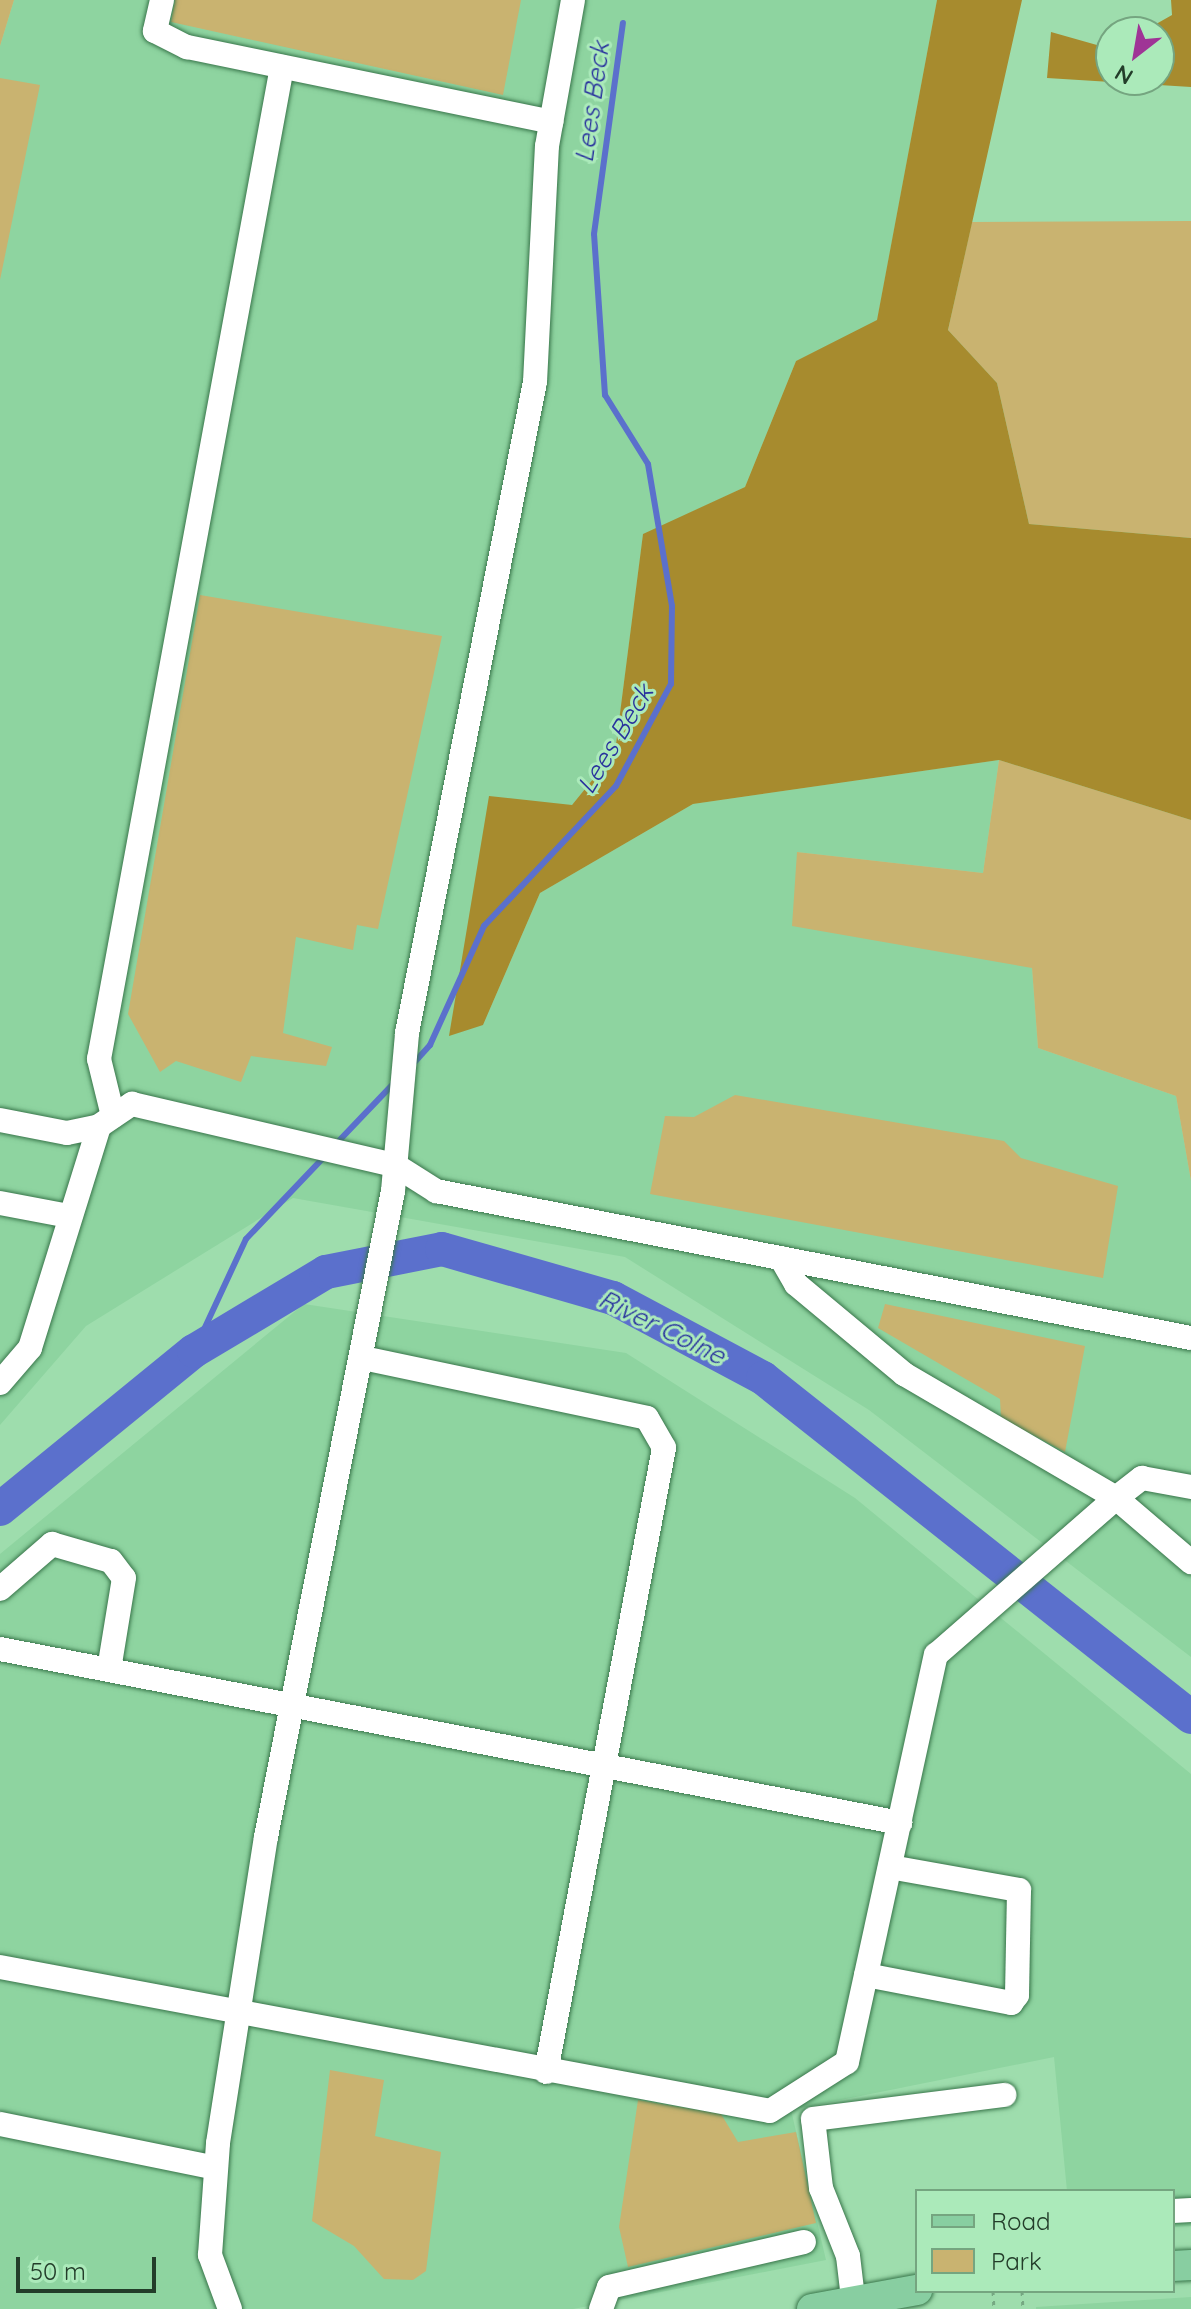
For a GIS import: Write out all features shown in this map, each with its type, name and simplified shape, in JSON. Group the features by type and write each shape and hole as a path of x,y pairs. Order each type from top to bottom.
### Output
{"main road":[{"path":"812,2309 853,2298 915,2290"}],"lane":[{"path":"162,0 155,31 187,47 551,122"},
{"path":"230,2309 210,2255 216,2168 239,2011 292,1706 363,1358 393,1191 407,1033 535,382 551,122 573,0"},
{"path":"0,1383 30,1348 69,1216 106,1121 99,1059 282,67"},
{"path":"0,1120 67,1133 106,1121 132,1104 171,1108 395,1165 436,1191 1191,1338"},
{"path":"0,1203 69,1216"},
{"path":"781,1258 796,1284 904,1374 1116,1498 1191,1562"},
{"path":"363,1358 647,1418 664,1448 546,2072"},
{"path":"0,1967 546,2072 770,2111 847,2062 936,1655 1142,1478 1191,1487"},
{"path":"0,1589 52,1544 111,1561 124,1578 109,1670"},
{"path":"0,1649 602,1768 900,1823"},
{"path":"866,1975 1011,2003 1017,1995 1019,1890 890,1867"},
{"path":"853,2298 848,2256 821,2188 813,2119 1004,2095"},
{"path":"0,2124 216,2168"},
{"path":"601,2309 609,2287 804,2242"}],"shaded area":[{"path":"14,0 937,0 877,321 796,361 745,487 643,535 615,752 572,805 483,1025 540,893 693,804 999,760 983,873 797,852 1032,968 1038,1048 1176,1096 1191,1181 1191,1657 869,1410 625,1257 293,1198 86,1326 0,1425 0,46"},
{"path":"937,0 1022,0 948,330 997,383 1029,524 1191,538 1191,820 999,760 693,804 540,893 483,1025 449,1036 489,796 572,805 615,752 643,534 745,487 796,361 877,320"},
{"path":"1171,0 1191,0 1191,87 1175,86 1175,16 1172,15"},
{"path":"1051,32 1095,44 1095,81 1047,78"},
{"path":"304,1304 626,1353 855,1498 1191,1774 1191,2226 1175,2227 1175,2189 1067,2189 1054,2057 791,2110 826,2260 573,2309 0,2309 0,1554"},
{"path":"1191,2297 1191,2309 1036,2309 1036,2307"}],"green space":[{"path":"0,0 14,0 0,46"},
{"path":"175,0 521,0 503,95 171,22"},
{"path":"0,78 40,85 0,280"},
{"path":"1191,221 1191,538 1029,524 997,383 948,330 972,222"},
{"path":"200,595 442,636 378,929 357,925 353,950 296,937 283,1033 332,1047 326,1066 251,1056 241,1082 176,1061 160,1072 128,1014"},
{"path":"999,760 1191,820 1191,1181 1176,1096 1038,1048 1032,968 792,926 797,852 983,873"},
{"path":"735,1095 1004,1141 1021,1158 1118,1186 1103,1278 650,1194 665,1116 694,1117"},
{"path":"885,1304 1085,1346 1065,1452 1001,1418 1000,1399 878,1328"},
{"path":"330,2070 384,2080 375,2136 441,2152 426,2271 413,2280 384,2279 354,2246 312,2221"},
{"path":"638,2100 721,2114 738,2142 796,2132 816,2223 628,2267 619,2227"}],"waterway":[{"name":"Lees Beck","path":"412,1065 430,1045 484,926 616,786 671,684 672,606 648,464 605,395 594,234 623,23"},
{"name":"Lees Beck","path":"334,1146 396,1081"},
{"name":"Lees Beck","path":"194,1351 246,1239 324,1157"},
{"name":"River Colne","path":"0,1509 194,1351 326,1272 442,1249 613,1298 763,1378 1191,1717"}]}
